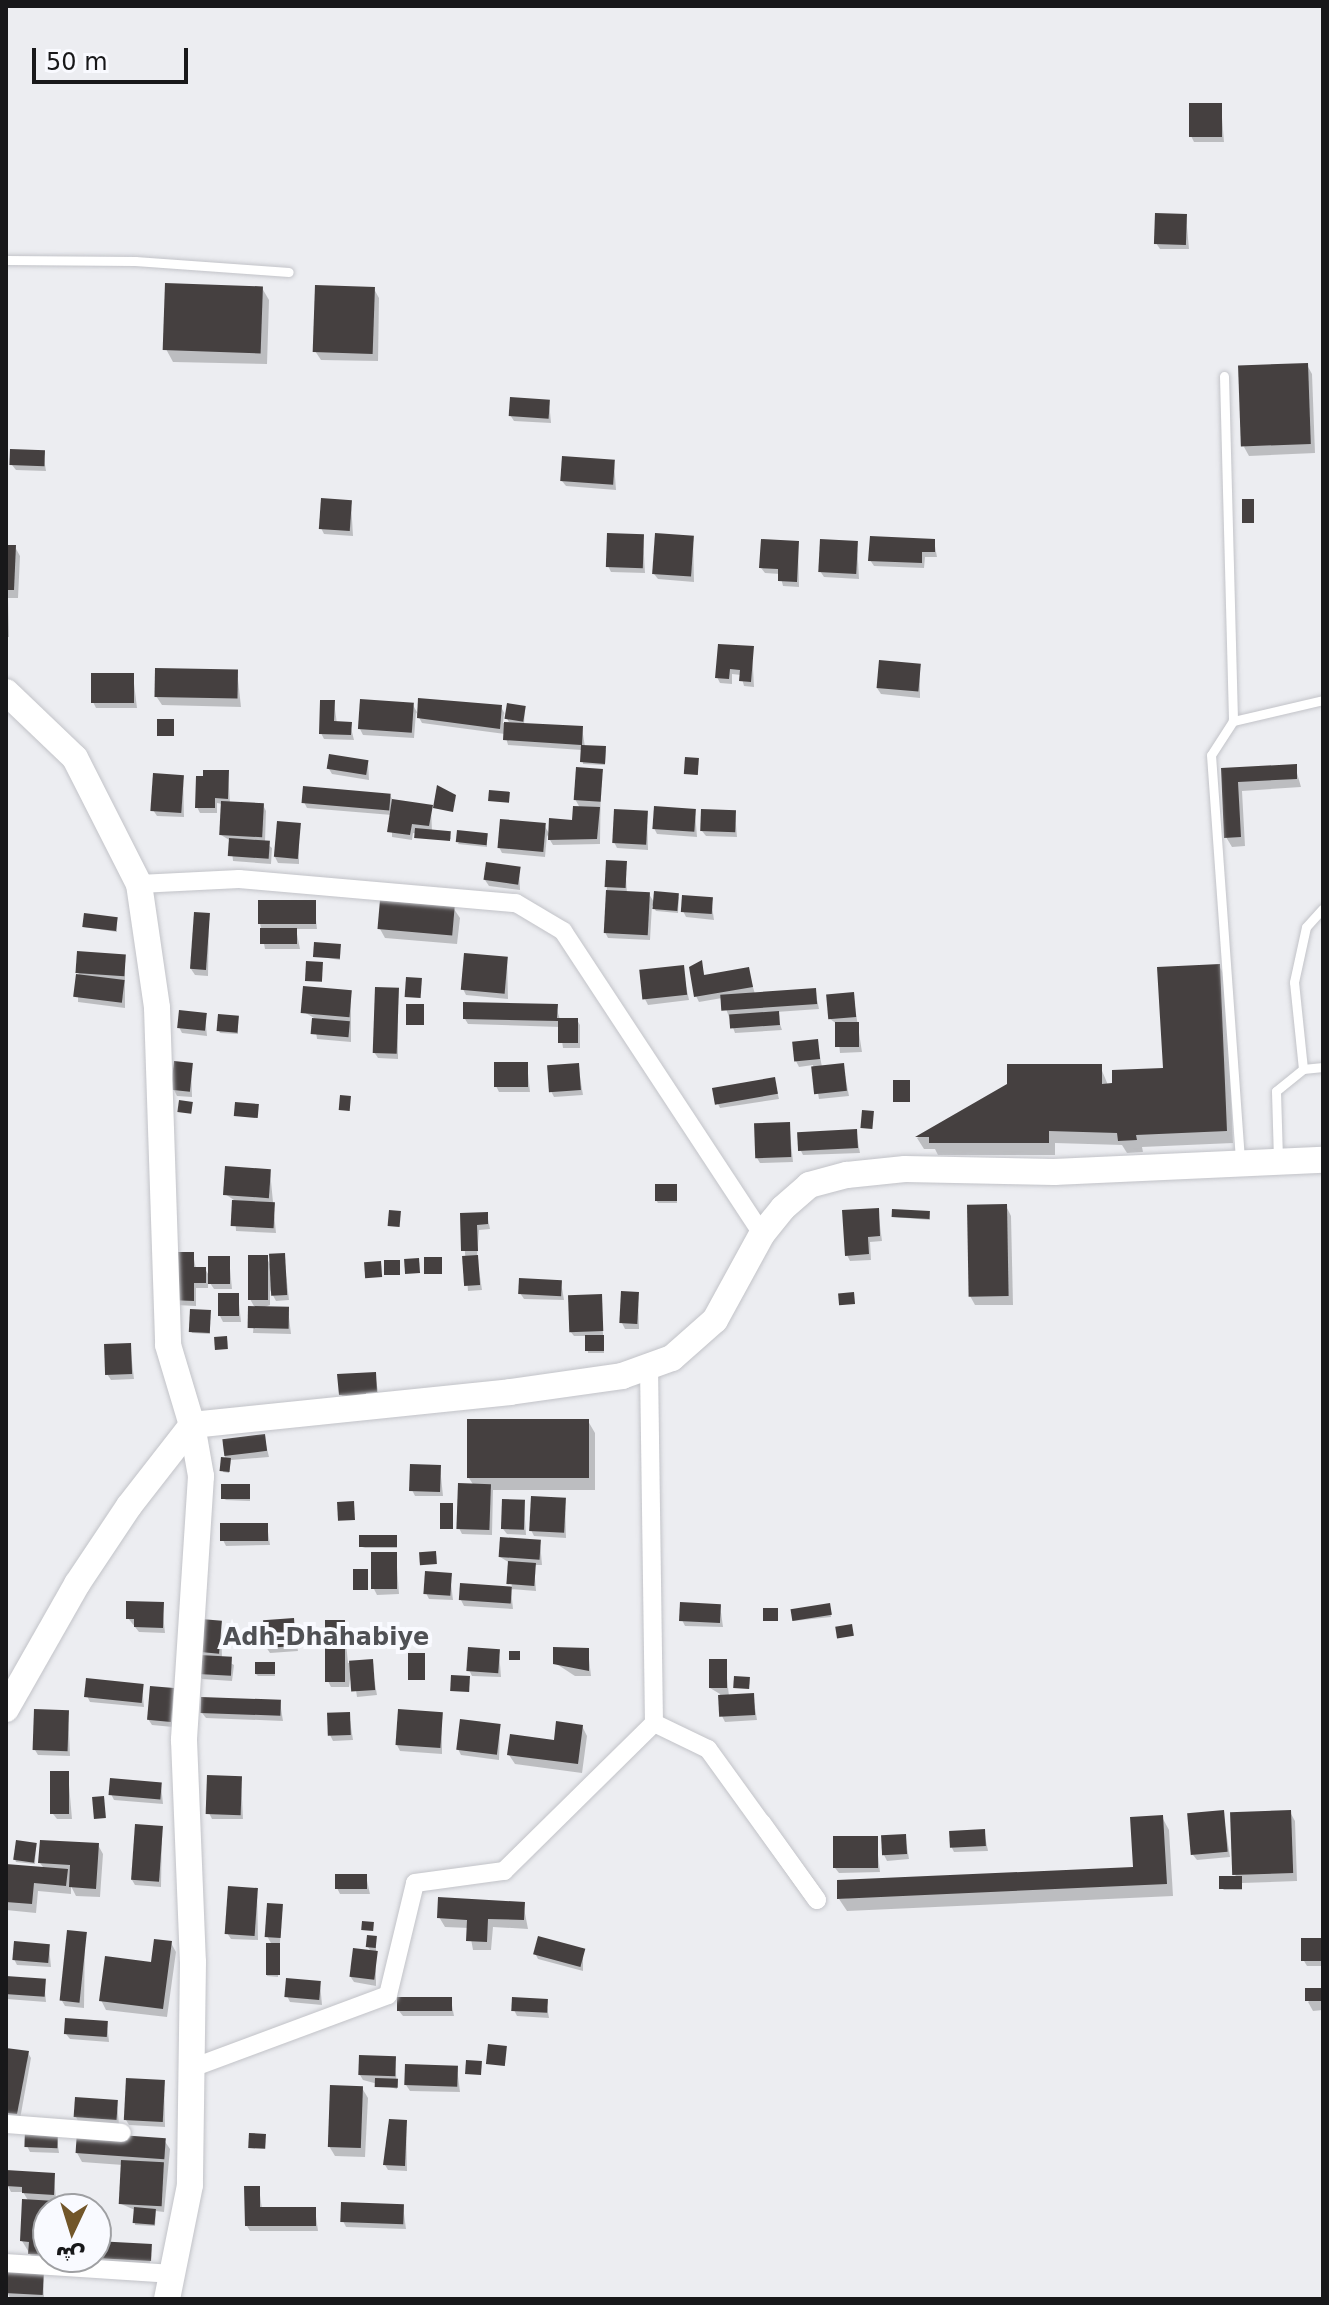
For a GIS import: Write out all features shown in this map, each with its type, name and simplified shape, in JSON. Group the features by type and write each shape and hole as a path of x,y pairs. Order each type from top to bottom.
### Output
{"street":[{"path":"6,692 75,758 139,884 157,1008 168,1345 192,1425 201,1476 184,1740 193,1962 190,2185 170,2287 6,2263"},
{"path":"139,884 239,879 516,903 563,931 762,1234"},
{"path":"6,1709 77,1584 129,1506 192,1425 510,1392 622,1376 672,1358 715,1320 762,1234 809,1185 847,1175 905,1169 1054,1172 1323,1160"},
{"path":"192,2068 388,1995 415,1883 504,1871 654,1723 649,1366"},
{"path":"654,1723 708,1749 817,1900 762,1823"},
{"path":"6,2124 122,2133"}],"lane":[{"path":"6,260 135,261 289,272"},
{"path":"1224,376 1233,721 1211,755 1240,1164"},
{"path":"1233,721 1323,700"},
{"path":"1303,1069 1294,982 1306,927 1323,908"},
{"path":"1278,1162 1276,1091 1303,1069 1323,1067"}],"building":[{"path":"1189,103 1222,103 1222,137 1189,137"},
{"path":"1155,213 1187,214 1186,245 1154,244"},
{"path":"165,283 263,286 261,353 163,350"},
{"path":"315,285 375,287 373,354 313,352"},
{"path":"1308,363 1311,444 1241,446 1238,365"},
{"path":"510,397 550,400 549,419 509,416"},
{"path":"10,449 45,450 44,466 9,465"},
{"path":"562,456 615,460 613,485 560,481"},
{"path":"321,498 352,500 350,531 319,529"},
{"path":"1242,499 1254,499 1254,523 1242,523"},
{"path":"607,533 644,534 643,568 606,567"},
{"path":"655,533 694,536 691,577 652,574"},
{"path":"870,536 935,539 935,552 922,552 922,563 868,561"},
{"path":"761,539 799,541 797,582 778,581 778,569 759,568"},
{"path":"820,539 858,541 856,574 818,572"},
{"path":"6,545 16,545 14,590 6,590"},
{"path":"718,644 754,646 751,682 739,681 740,670 730,669 729,679 715,678"},
{"path":"879,660 921,664 918,692 877,688"},
{"path":"155,668 238,669 237,698 154,697"},
{"path":"91,673 134,673 134,703 91,703"},
{"path":"418,698 502,705 500,729 417,718"},
{"path":"360,699 414,703 412,733 358,729"},
{"path":"320,700 335,700 334,721 352,722 351,735 319,734"},
{"path":"507,703 526,706 523,722 504,719"},
{"path":"157,719 174,719 174,736 157,736"},
{"path":"504,722 583,726 582,745 606,746 605,764 580,762 581,745 503,740"},
{"path":"329,754 369,760 366,775 327,769"},
{"path":"685,757 699,758 698,775 684,774"},
{"path":"1297,764 1297,779 1238,782 1241,837 1224,838 1221,768"},
{"path":"576,767 603,769 601,802 574,800"},
{"path":"203,770 229,770 228,799 215,798 215,808 195,808 196,776 203,776"},
{"path":"153,773 184,775 181,813 150,811"},
{"path":"437,785 456,795 453,812 433,808"},
{"path":"303,786 391,794 389,811 302,803"},
{"path":"489,790 510,792 509,803 488,801"},
{"path":"392,799 433,805 429,826 412,824 410,835 387,832"},
{"path":"221,801 264,803 262,837 219,835"},
{"path":"573,806 600,807 597,839 548,840 549,818 572,820"},
{"path":"654,806 696,809 694,832 652,829"},
{"path":"614,809 648,811 646,845 612,843"},
{"path":"701,809 736,810 735,832 700,831"},
{"path":"500,819 546,823 543,852 497,848"},
{"path":"277,821 301,823 298,859 274,857"},
{"path":"415,828 451,831 450,841 414,838"},
{"path":"457,830 488,833 487,845 456,842"},
{"path":"229,838 270,841 269,859 228,856"},
{"path":"606,860 627,861 626,888 605,887"},
{"path":"486,862 521,867 518,885 483,880"},
{"path":"606,890 650,892 648,935 604,933"},
{"path":"654,891 679,893 677,911 652,909"},
{"path":"682,895 713,897 712,914 681,912"},
{"path":"258,900 316,900 316,924 258,924"},
{"path":"380,900 455,907 452,935 377,929"},
{"path":"194,912 210,913 206,970 190,969"},
{"path":"84,913 118,917 116,931 82,927"},
{"path":"260,928 297,928 297,944 260,944"},
{"path":"314,942 341,944 340,959 313,957"},
{"path":"77,951 126,954 124,976 75,973"},
{"path":"464,953 508,957 505,994 461,990"},
{"path":"702,960 704,975 749,967 753,987 694,997 689,967"},
{"path":"306,961 323,962 322,982 305,981"},
{"path":"1220,964 1227,1131 1136,1135 1137,1140 1118,1141 1117,1133 1049,1131 1049,1143 929,1143 929,1137 915,1137 1007,1084 1007,1064 1102,1064 1102,1084 1112,1083 1112,1070 1163,1068 1157,967"},
{"path":"684,965 687,995 642,1000 639,970"},
{"path":"76,974 125,980 122,1003 73,997"},
{"path":"406,977 422,978 421,998 405,997"},
{"path":"303,986 352,990 349,1017 301,1013"},
{"path":"375,987 399,988 397,1054 373,1053"},
{"path":"816,988 817,1004 721,1011 720,995"},
{"path":"854,992 856,1017 828,1019 826,994"},
{"path":"463,1002 558,1004 557,1018 578,1018 578,1043 558,1043 558,1021 463,1019"},
{"path":"406,1004 424,1004 424,1025 406,1025"},
{"path":"179,1010 207,1013 205,1031 177,1028"},
{"path":"779,1011 780,1025 730,1028 729,1014"},
{"path":"218,1014 239,1016 237,1033 217,1031"},
{"path":"312,1018 350,1021 348,1037 311,1034"},
{"path":"835,1022 859,1022 859,1047 835,1047"},
{"path":"818,1039 820,1059 794,1062 792,1042"},
{"path":"174,1061 193,1063 190,1092 171,1090"},
{"path":"494,1062 528,1062 528,1087 494,1087"},
{"path":"579,1063 581,1090 549,1092 547,1065"},
{"path":"844,1063 847,1091 814,1094 811,1066"},
{"path":"775,1077 778,1094 715,1105 712,1088"},
{"path":"893,1080 910,1080 910,1102 893,1102"},
{"path":"340,1095 351,1096 350,1111 339,1110"},
{"path":"179,1100 193,1102 191,1114 177,1112"},
{"path":"235,1102 259,1104 258,1118 234,1116"},
{"path":"862,1110 874,1111 872,1129 860,1128"},
{"path":"790,1122 791,1157 755,1158 754,1123"},
{"path":"857,1129 858,1148 798,1151 797,1132"},
{"path":"225,1166 271,1169 269,1198 223,1195"},
{"path":"655,1184 677,1184 677,1201 655,1201"},
{"path":"232,1200 275,1202 274,1228 231,1226"},
{"path":"1007,1204 1009,1296 969,1297 967,1205"},
{"path":"879,1208 880,1236 868,1237 869,1254 845,1256 842,1210"},
{"path":"892,1209 930,1211 930,1219 892,1217"},
{"path":"389,1210 401,1211 400,1227 388,1226"},
{"path":"488,1212 488,1224 477,1225 478,1251 461,1251 460,1213"},
{"path":"171,1252 194,1252 194,1267 206,1267 206,1283 194,1283 194,1301 170,1300"},
{"path":"285,1253 287,1295 271,1296 269,1254"},
{"path":"248,1255 268,1255 268,1300 248,1300"},
{"path":"478,1255 480,1285 464,1286 462,1256"},
{"path":"208,1256 230,1256 230,1284 208,1284"},
{"path":"424,1257 442,1257 442,1274 424,1274"},
{"path":"419,1258 420,1273 405,1274 404,1259"},
{"path":"384,1260 400,1260 400,1275 384,1275"},
{"path":"381,1261 382,1277 365,1278 364,1262"},
{"path":"519,1278 562,1280 561,1296 518,1294"},
{"path":"621,1291 639,1292 637,1324 619,1323"},
{"path":"854,1292 855,1304 839,1305 838,1293"},
{"path":"218,1293 239,1293 239,1316 218,1316"},
{"path":"602,1294 603,1331 569,1332 568,1295"},
{"path":"248,1306 289,1307 289,1329 248,1328"},
{"path":"190,1309 211,1310 210,1333 189,1332"},
{"path":"585,1335 604,1335 604,1351 585,1351"},
{"path":"227,1336 228,1349 215,1350 214,1337"},
{"path":"131,1343 132,1374 105,1375 104,1344"},
{"path":"376,1372 377,1392 366,1393 366,1397 339,1395 337,1374"},
{"path":"467,1419 589,1419 589,1478 467,1478"},
{"path":"265,1434 267,1451 224,1456 222,1439"},
{"path":"221,1457 231,1458 229,1472 220,1471"},
{"path":"410,1464 441,1465 440,1492 409,1491"},
{"path":"458,1483 491,1484 489,1530 456,1529"},
{"path":"221,1484 250,1484 250,1499 221,1499"},
{"path":"531,1496 566,1498 564,1533 529,1531"},
{"path":"502,1499 525,1500 524,1530 501,1529"},
{"path":"354,1501 355,1520 338,1521 337,1502"},
{"path":"440,1503 453,1503 453,1529 440,1529"},
{"path":"220,1523 268,1523 268,1541 220,1541"},
{"path":"359,1535 397,1535 397,1547 359,1547"},
{"path":"500,1537 541,1540 540,1560 499,1557"},
{"path":"436,1551 437,1564 420,1565 419,1552"},
{"path":"371,1552 397,1552 397,1589 371,1589"},
{"path":"508,1561 536,1563 534,1586 506,1584"},
{"path":"353,1569 368,1569 368,1590 353,1590"},
{"path":"425,1571 452,1573 450,1596 423,1594"},
{"path":"460,1583 512,1587 511,1604 459,1600"},
{"path":"126,1601 164,1602 163,1628 134,1627 134,1619 126,1619"},
{"path":"680,1602 721,1604 720,1623 679,1621"},
{"path":"830,1603 832,1615 792,1621 790,1609"},
{"path":"763,1608 778,1608 778,1621 763,1621"},
{"path":"294,1618 296,1646 265,1648 263,1620"},
{"path":"201,1619 222,1621 219,1654 198,1652"},
{"path":"325,1620 345,1620 345,1682 325,1682"},
{"path":"852,1624 854,1636 837,1639 835,1627"},
{"path":"468,1647 500,1649 498,1673 466,1671"},
{"path":"553,1647 589,1648 589,1671 553,1664"},
{"path":"509,1651 520,1651 520,1660 509,1660"},
{"path":"408,1653 425,1653 425,1680 408,1680"},
{"path":"199,1655 232,1657 231,1676 198,1674"},
{"path":"373,1659 375,1690 351,1692 349,1661"},
{"path":"709,1659 727,1659 727,1688 709,1688"},
{"path":"255,1662 275,1662 275,1674 255,1674"},
{"path":"451,1675 470,1676 469,1692 450,1691"},
{"path":"734,1676 750,1677 749,1689 733,1688"},
{"path":"86,1678 144,1684 142,1703 84,1697"},
{"path":"150,1686 174,1688 171,1722 147,1720"},
{"path":"754,1693 755,1715 719,1717 718,1695"},
{"path":"201,1697 281,1700 280,1716 200,1713"},
{"path":"34,1709 69,1710 68,1751 33,1750"},
{"path":"398,1709 443,1712 440,1748 395,1745"},
{"path":"350,1712 351,1735 328,1736 327,1713"},
{"path":"460,1719 501,1724 497,1755 456,1750"},
{"path":"556,1721 583,1725 578,1764 507,1755 510,1734 554,1740"},
{"path":"50,1771 69,1771 69,1814 50,1814"},
{"path":"207,1775 242,1776 241,1815 206,1814"},
{"path":"110,1778 162,1783 160,1799 109,1795"},
{"path":"104,1796 106,1818 94,1819 92,1797"},
{"path":"1224,1810 1228,1852 1191,1855 1187,1813"},
{"path":"1291,1810 1293,1873 1232,1875 1230,1812"},
{"path":"1163,1815 1167,1884 837,1899 837,1880 1133,1867 1130,1817"},
{"path":"135,1824 163,1826 159,1882 131,1880"},
{"path":"985,1829 986,1846 950,1848 949,1831"},
{"path":"906,1834 907,1854 882,1855 881,1835"},
{"path":"833,1836 878,1836 878,1868 833,1868"},
{"path":"16,1840 37,1843 34,1863 13,1860"},
{"path":"40,1840 99,1843 96,1889 69,1887 70,1865 38,1863"},
{"path":"6,1864 68,1869 66,1886 34,1883 32,1904 6,1902"},
{"path":"335,1874 367,1874 367,1889 335,1889"},
{"path":"1219,1876 1242,1876 1242,1889 1219,1889"},
{"path":"228,1886 258,1888 255,1936 225,1934"},
{"path":"438,1897 525,1902 524,1920 488,1919 487,1942 466,1941 467,1920 437,1918"},
{"path":"267,1903 283,1904 281,1938 265,1937"},
{"path":"362,1921 374,1922 373,1931 361,1930"},
{"path":"67,1930 87,1932 79,2003 60,2001"},
{"path":"367,1935 377,1936 376,1948 366,1947"},
{"path":"538,1936 585,1949 580,1967 533,1954"},
{"path":"1301,1938 1323,1938 1323,1961 1301,1961"},
{"path":"154,1939 172,1941 163,2009 99,2001 105,1956 151,1962"},
{"path":"14,1941 50,1944 48,1963 12,1960"},
{"path":"266,1943 280,1943 280,1975 266,1975"},
{"path":"353,1948 378,1951 374,1980 349,1977"},
{"path":"6,1976 46,1979 45,1997 6,1994"},
{"path":"286,1978 321,1981 319,2000 284,1997"},
{"path":"1305,1988 1323,1988 1323,2001 1305,2001"},
{"path":"397,1997 452,1997 452,2011 397,2011"},
{"path":"512,1997 548,1999 547,2013 511,2011"},
{"path":"65,2018 108,2021 107,2037 64,2034"},
{"path":"488,2044 507,2046 505,2066 486,2064"},
{"path":"6,2048 29,2051 17,2114 6,2113"},
{"path":"359,2055 396,2056 395,2076 358,2075"},
{"path":"466,2060 482,2061 481,2075 465,2074"},
{"path":"405,2064 458,2066 457,2087 404,2085"},
{"path":"126,2078 165,2080 163,2122 124,2120"},
{"path":"375,2078 398,2079 398,2088 375,2087"},
{"path":"330,2085 363,2086 361,2148 328,2147"},
{"path":"75,2097 118,2100 117,2120 74,2117"},
{"path":"389,2119 407,2120 405,2166 383,2165"},
{"path":"25,2130 58,2131 57,2148 24,2147"},
{"path":"77,2132 166,2138 164,2159 76,2153"},
{"path":"249,2133 266,2134 265,2149 248,2148"},
{"path":"121,2160 164,2162 162,2206 119,2204"},
{"path":"6,2170 55,2173 54,2193 22,2193 22,2187 6,2186"},
{"path":"244,2186 260,2186 260,2207 316,2207 316,2226 245,2226"},
{"path":"22,2199 32,2200 32,2254 28,2254 29,2242 20,2241"},
{"path":"341,2202 404,2204 403,2224 340,2222"},
{"path":"134,2207 156,2209 155,2225 133,2223"},
{"path":"112,2242 152,2244 151,2261 112,2259"},
{"path":"6,2269 44,2273 43,2295 6,2293"}],"district":[{"name":"Adh-Dhahabiye","path":"326,1638"}]}
